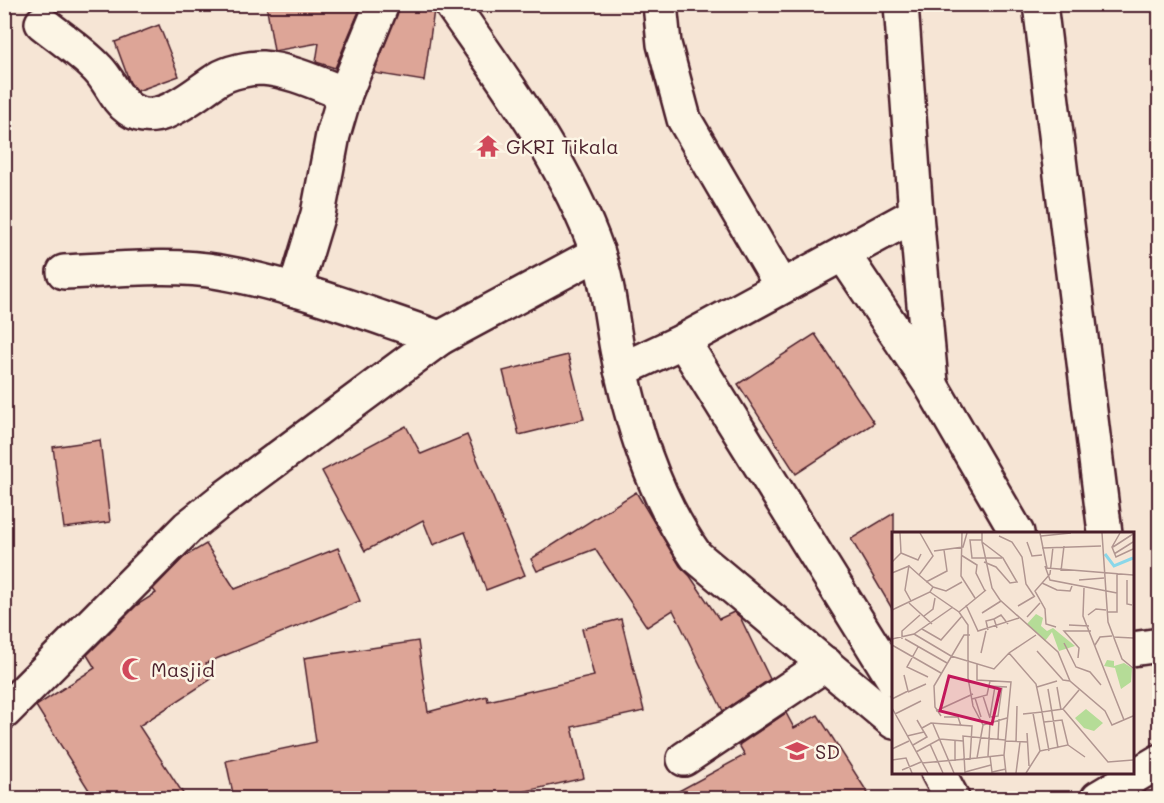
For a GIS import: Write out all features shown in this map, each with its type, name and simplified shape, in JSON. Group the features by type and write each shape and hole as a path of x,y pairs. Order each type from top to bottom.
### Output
{"street":[{"path":"295,290 318,214 333,135 345,94 382,4"},
{"path":"451,4 498,71 574,196 598,253 621,370 654,482 679,531 696,556 794,641 826,664 892,720"},
{"path":"660,4 664,44 684,119 781,285"},
{"path":"901,4 931,385"},
{"path":"1040,4 1105,532"},
{"path":"42,23 100,70 129,110 151,114 170,109 201,93 220,77 262,68 297,76 345,94"},
{"path":"621,370 683,340 916,214"},
{"path":"4,712 188,527 440,338 598,253"},
{"path":"843,254 931,385 1016,532"},
{"path":"64,272 147,268 218,271 295,290 440,338"},
{"path":"683,340 892,677"},
{"path":"1134,649 1160,645"},
{"path":"684,759 826,664"},
{"path":"939,773 952,798"},
{"path":"1098,798 1144,779"}],"building":[{"path":"266,4 362,4 335,68 316,62 319,43 274,51"},
{"path":"400,4 432,4 434,10 424,81 374,73"},
{"path":"159,25 179,76 137,91 130,83 115,42"},
{"path":"815,334 874,423 796,474 738,384"},
{"path":"568,355 584,419 519,435 503,371"},
{"path":"406,426 421,454 467,435 525,575 486,590 465,532 433,545 423,520 365,551 322,471"},
{"path":"100,440 110,522 64,528 53,447"},
{"path":"636,492 680,566 690,576 719,619 734,612 740,617 770,679 723,711 673,610 647,627 595,549 537,571 531,559"},
{"path":"894,513 892,609 851,539"},
{"path":"206,544 235,589 338,548 360,601 206,663 210,680 139,726 186,798 94,798 36,706 95,668 87,655 137,605 156,593 153,589 184,557"},
{"path":"621,619 644,711 572,727 584,778 513,794 514,798 234,798 226,761 316,742 304,658 418,641 428,712 487,696 488,701 594,676 582,629"},
{"name":"SD","path":"786,713 794,728 818,715 871,798 666,798 745,755 739,745"}],"place":[{"name":"GKRI Tikala","path":"488,146"},
{"name":"Masjid","path":"133,669"},
{"name":"SD","path":"797,751"}]}
